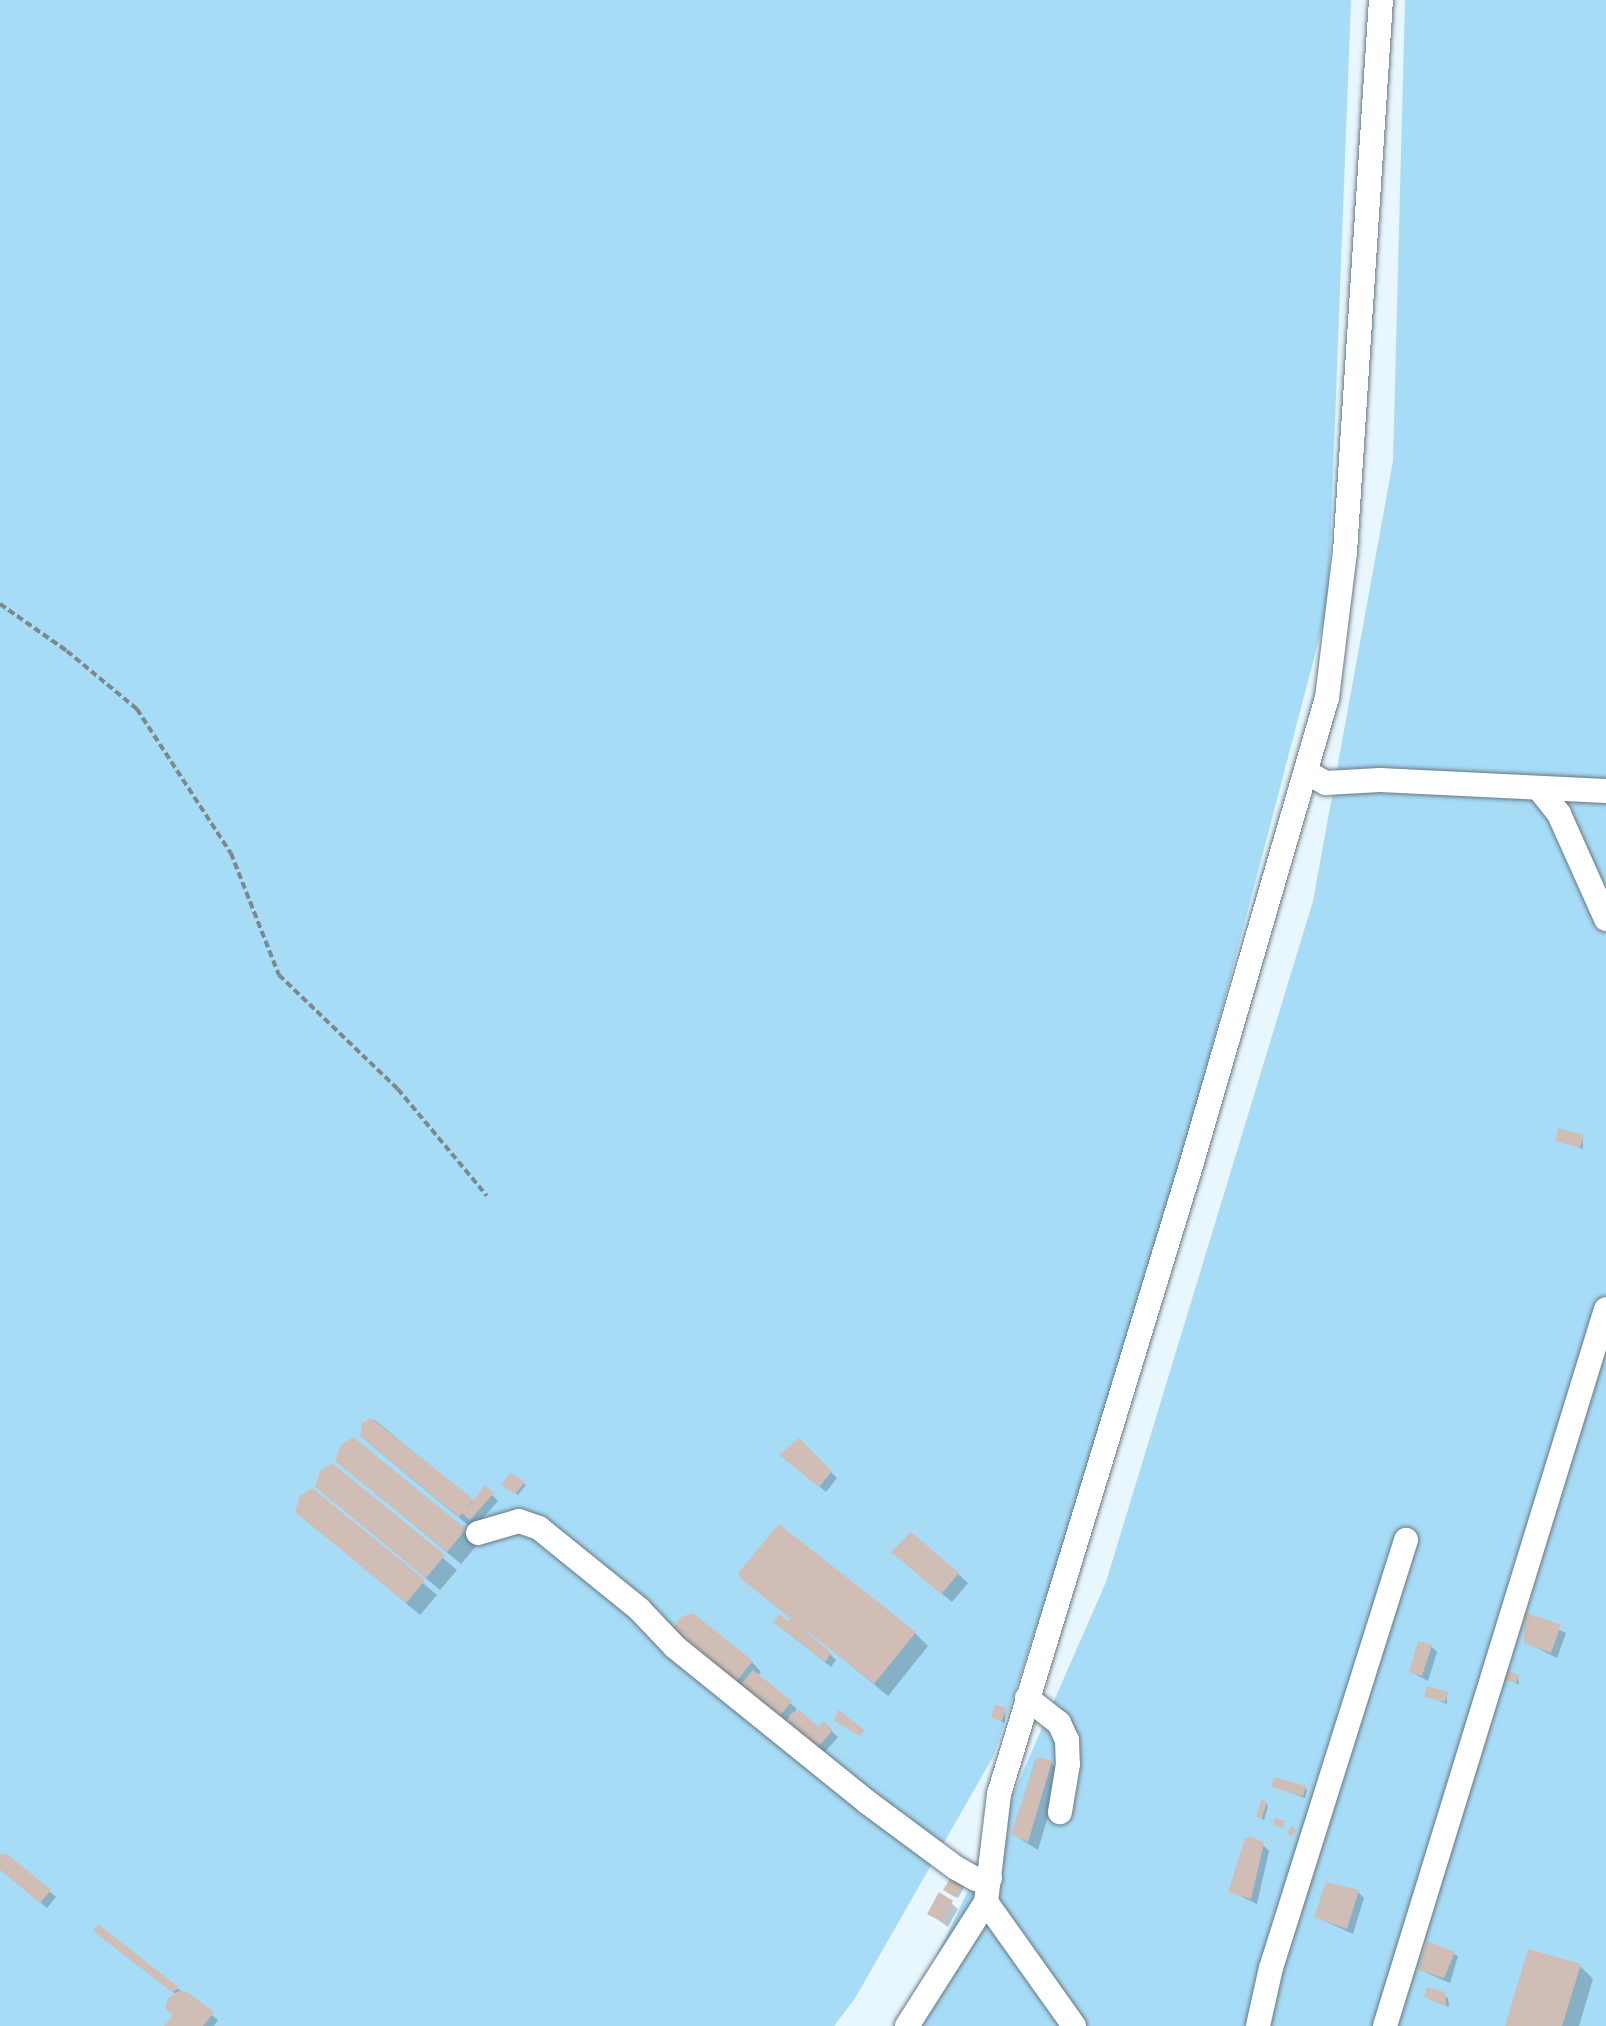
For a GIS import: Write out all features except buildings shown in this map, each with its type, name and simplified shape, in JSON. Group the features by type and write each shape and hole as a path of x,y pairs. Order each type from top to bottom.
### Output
{"street":[{"path":"907,2026 988,1890 999,1794 1306,772 1334,668 1345,552 1381,0"},
{"path":"1306,772 1326,783 1380,780 1606,791"},
{"path":"1539,789 1559,814 1606,919"},
{"path":"1385,2026 1606,1309"},
{"path":"478,1532 519,1521 540,1528 639,1609 675,1647 956,1868 976,1879 988,1890 1074,2026"},
{"path":"1258,2026 1271,1968 1406,1540"},
{"path":"1027,1698 1059,1723 1066,1740 1068,1764 1060,1812"}],"path":[{"path":"0,604 67,651 136,709 231,853 279,975 398,1089 487,1196"}],"shaded area":[{"path":"0,0 1351,0 1328,605 1186,1146 1091,1462 994,1755 854,2000 834,2026 0,2026"},
{"path":"1405,0 1606,0 1606,2026 903,2026 1000,1824 1106,1582 1313,901 1393,461"}]}
